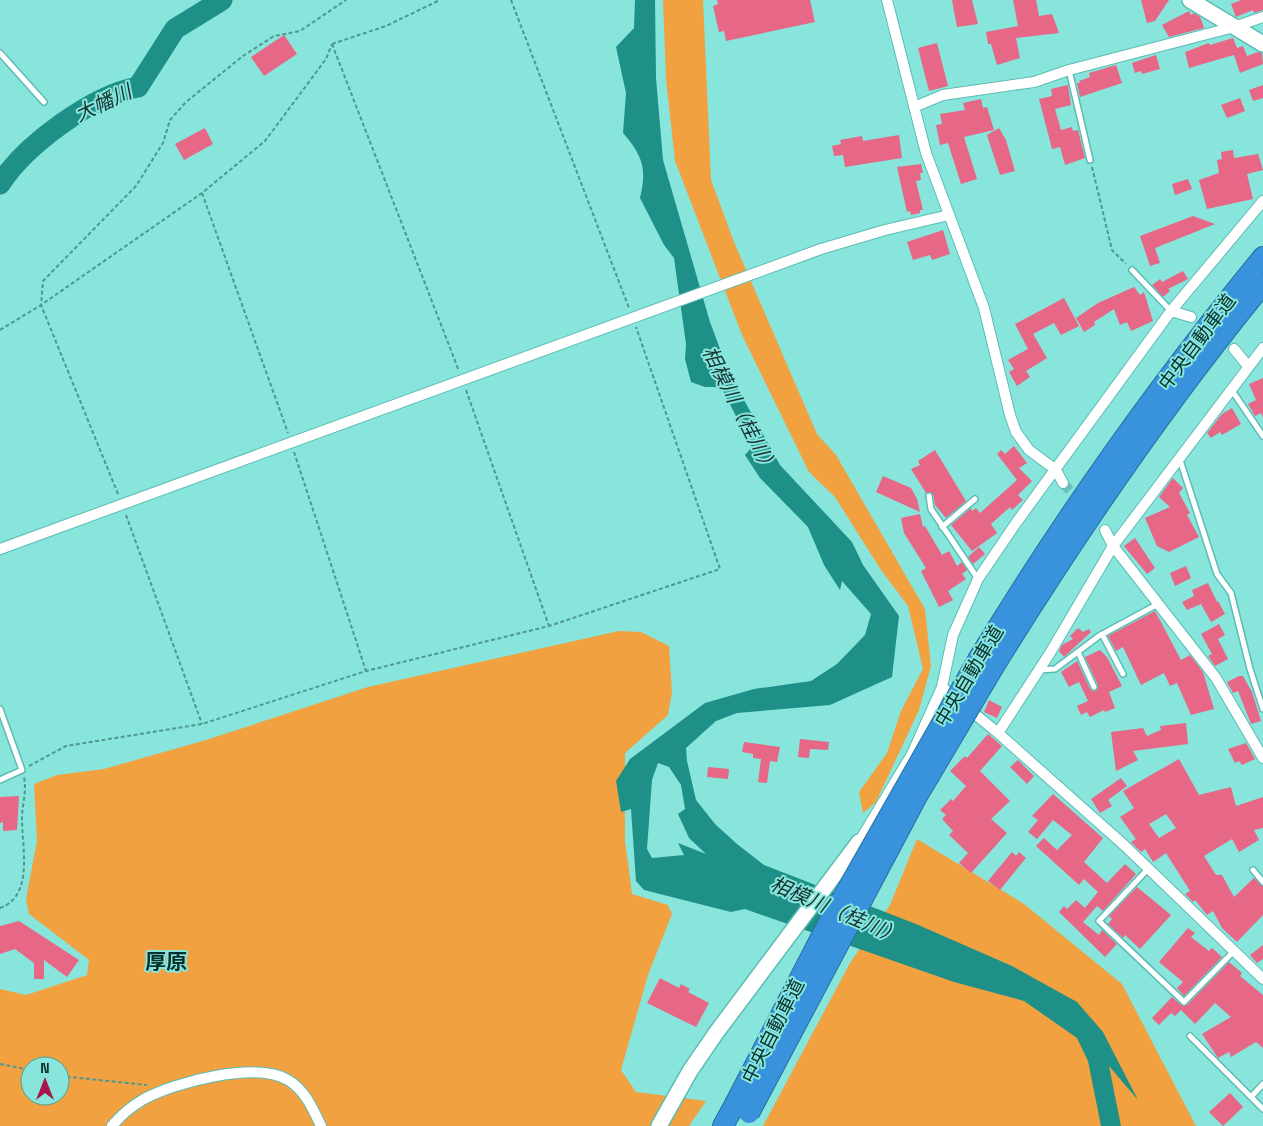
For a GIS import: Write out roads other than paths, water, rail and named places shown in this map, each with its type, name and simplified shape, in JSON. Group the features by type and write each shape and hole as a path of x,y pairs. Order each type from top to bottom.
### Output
{"highway":[{"path":"1228,300 1263,253"},
{"name":"中央自動車道","path":"986,663 1017,595 1120,442 1263,257"},
{"name":"中央自動車道","path":"723,1126 742,1114 838,905 986,663 1205,357 1263,284"}],"street":[{"path":"887,0 926,153 984,308 1010,415 1016,432 1029,450 1056,470 1063,483"},
{"path":"1190,0 1263,44"},
{"path":"914,107 943,95 1017,86 1069,70 1234,27 1263,17"},
{"path":"659,1126 690,1071 859,842 912,754 942,687 953,635 978,580 1171,312 1263,201"},
{"path":"0,549 752,274 866,235 949,215"},
{"path":"1171,312 1191,317"},
{"path":"998,733 1039,670 1113,546 1263,348"},
{"path":"1234,349 1248,366"},
{"path":"1105,530 1113,546 1216,678 1263,755"},
{"path":"942,687 998,733 1149,868 1263,979"},
{"path":"112,1126 129,1109 163,1090 226,1075 258,1071 288,1080 302,1092 321,1126"}],"lane":[{"path":"0,53 44,102"},
{"path":"1069,70 1090,160"},
{"path":"1132,270 1171,312"},
{"path":"1231,389 1263,436"},
{"path":"1179,458 1217,574 1231,593 1250,669 1263,709"},
{"path":"929,496 931,509 978,580"},
{"path":"942,527 975,499"},
{"path":"1039,670 1055,669 1102,634 1158,604"},
{"path":"1102,634 1123,674"},
{"path":"1078,652 1094,686"},
{"path":"0,709 22,770 0,780"},
{"path":"1149,868 1099,921 1184,1002 1234,952"},
{"path":"1253,870 1263,882"},
{"path":"1190,1036 1263,1109"},
{"path":"1251,1097 1263,1084"}],"water":[{"name":"相模川（桂川）","path":"635,0 655,0 656,78 663,160 710,322 729,373 780,465 852,542 863,565 899,616 892,677 830,705 737,713 716,721 686,748 696,800 715,824 764,865 916,924 1012,966 1077,1002 1103,1032 1138,1100 1109,1066 1121,1126 1101,1126 1088,1061 1077,1038 1024,1001 954,982 745,909 731,912 644,890 636,881 631,809 621,812 616,781 630,759 705,703 754,689 811,681 837,664 865,635 871,614 842,581 840,590 824,565 808,527 760,478 745,455 752,447 721,387 705,387 691,382 685,359 686,344 674,258 664,245 640,198 643,179 642,163 630,141 623,133 626,93 616,47 634,28","holes":["658,763 669,767 681,785 685,809 678,814 689,838 706,854 678,843 684,855 652,858 647,849 652,780"]}],"waterway":[{"name":"大幡川","path":"0,184 11,169 26,154 62,124 101,100 138,87 175,29 222,0"}],"tunnel":[{"path":"1063,483 1081,503"}],"district":[{"name":"厚原","path":"166,961"}]}
